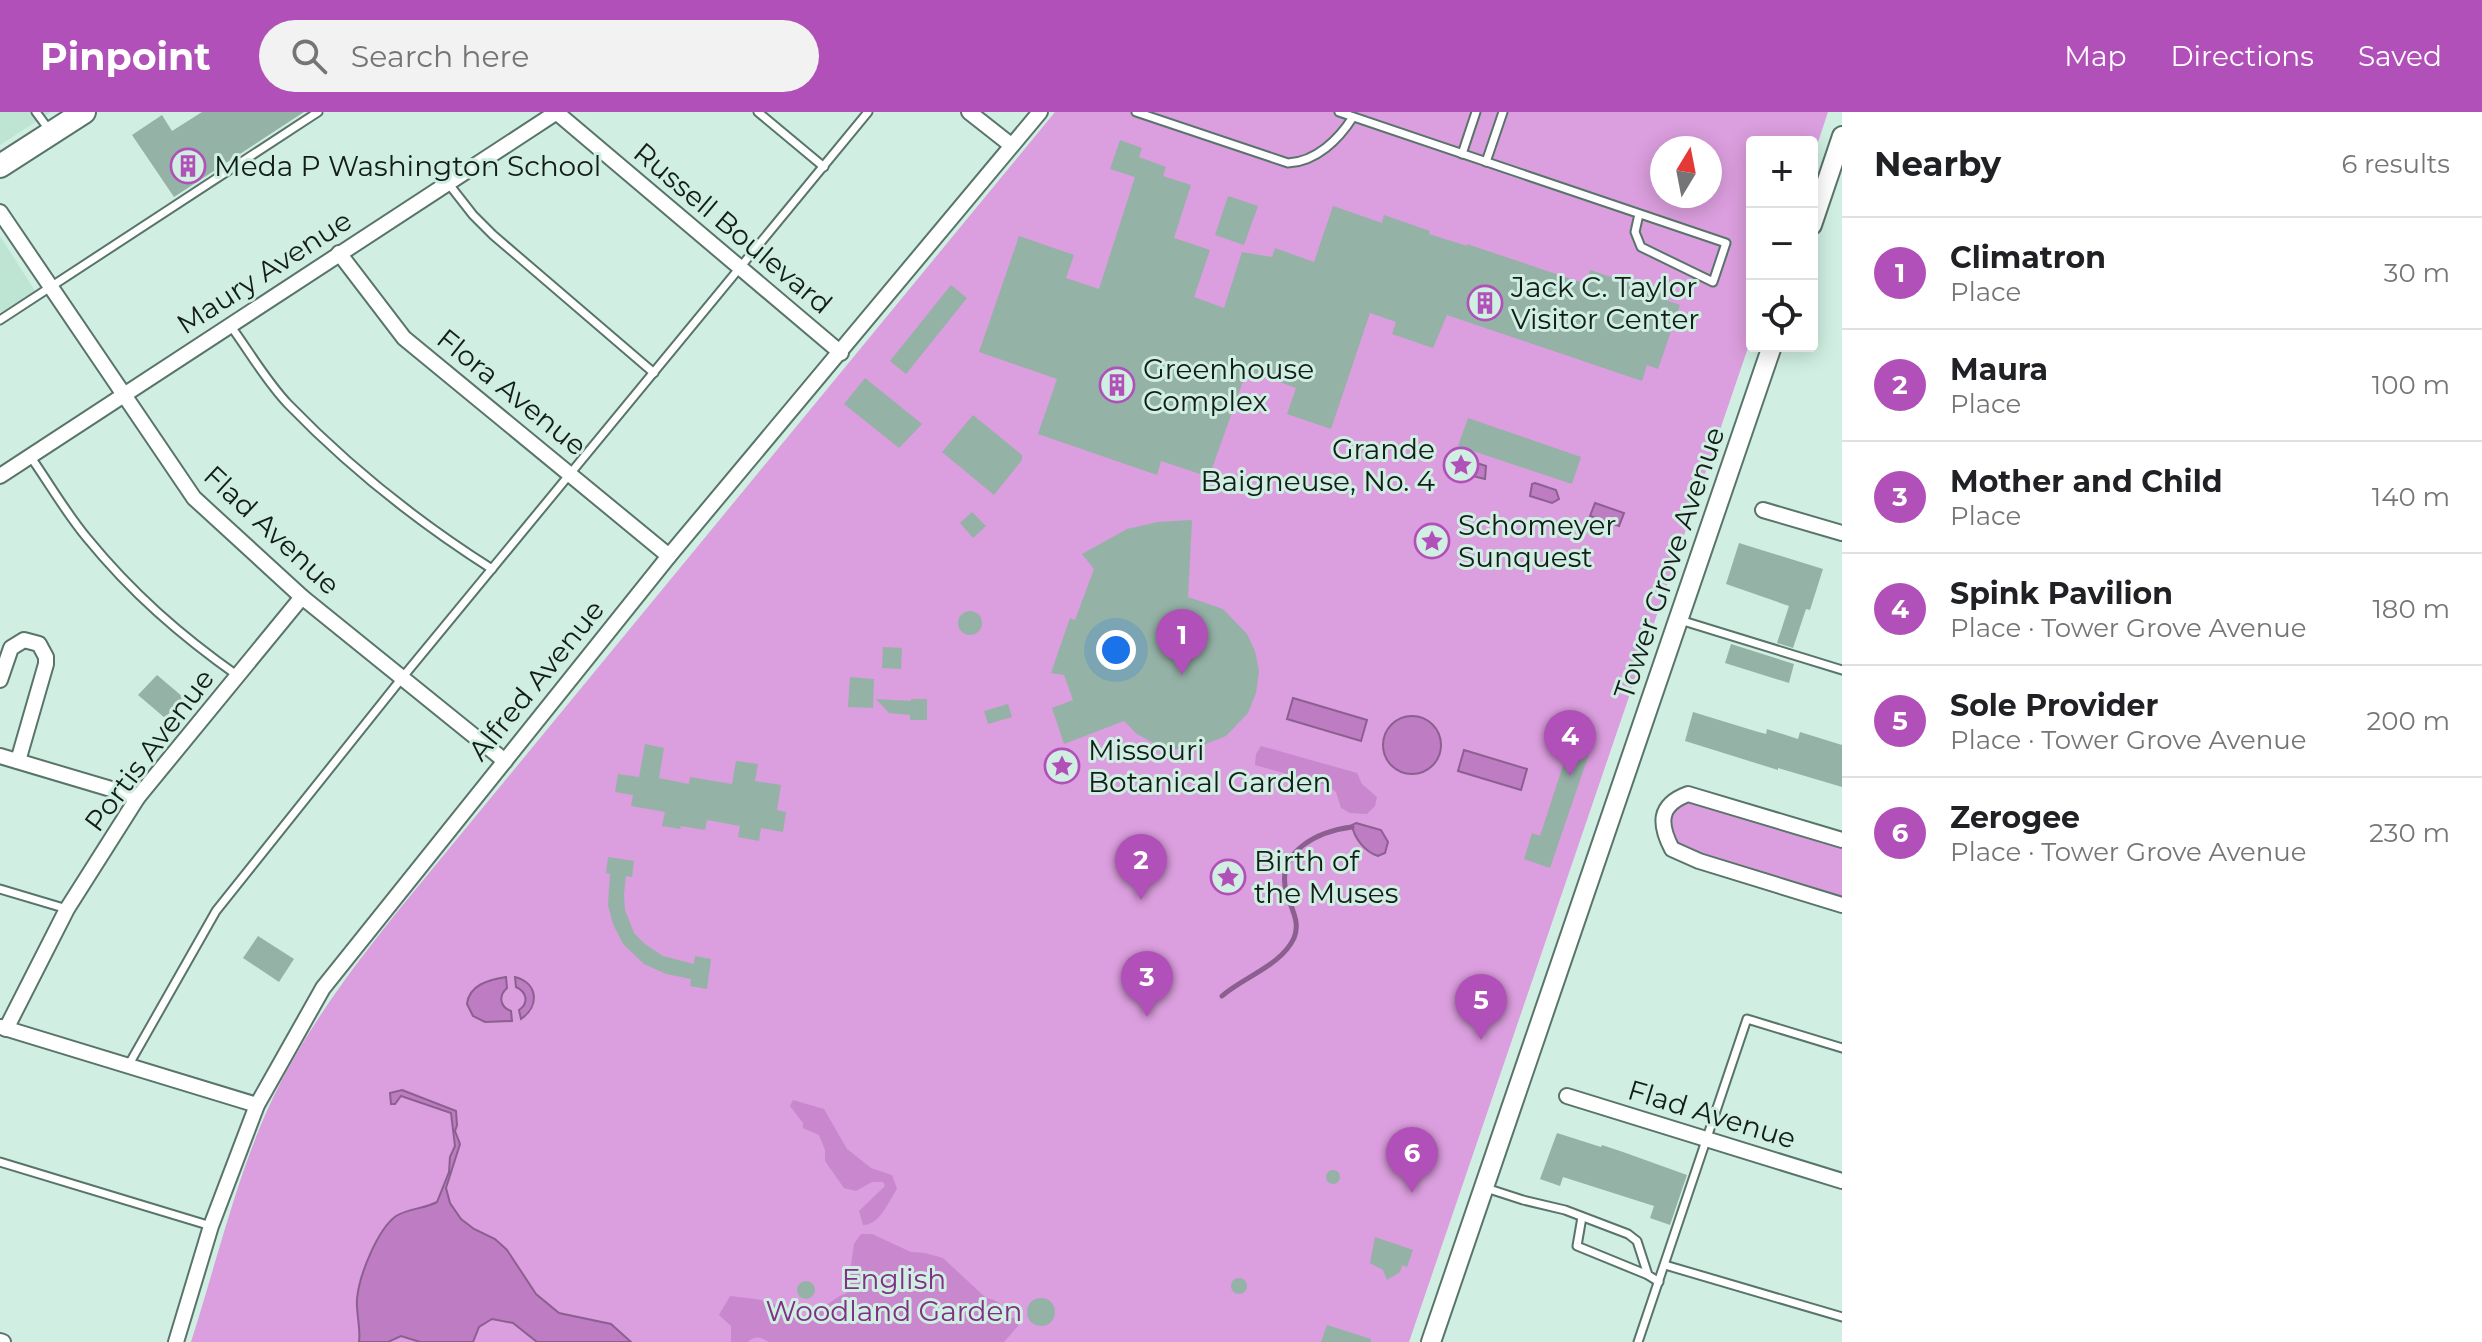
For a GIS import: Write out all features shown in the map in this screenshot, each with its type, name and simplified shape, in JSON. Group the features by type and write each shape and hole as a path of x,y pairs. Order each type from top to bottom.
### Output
{"main road":[{"path":"0,166 84,112"}],"street":[{"name":"Maury Avenue","path":"0,476 556,112"},
{"name":"Russell Boulevard","path":"556,112 841,353"},
{"path":"969,112 1011,145"},
{"name":"Alfred Avenue","path":"176,1342 211,1226 257,1105 307,1014 338,967 669,556 1040,112"},
{"path":"1818,211 1837,167 1842,136"},
{"name":"Flad Avenue","path":"0,212 194,498 302,597 505,761"},
{"name":"Flora Avenue","path":"339,253 404,338 669,556"},
{"name":"Tower Grove Avenue","path":"1431,1342 1770,352"},
{"path":"1763,510 1842,533"},
{"name":"Portis Avenue","path":"3,1028 67,909 138,797 302,597"},
{"path":"0,680 11,648 24,640 39,644 46,664 18,761"},
{"path":"0,756 138,797"},
{"path":"1842,840 1688,794 1675,799 1666,810 1663,821 1665,836 1672,849 1699,861 1842,905"},
{"path":"3,1028 257,1105"},
{"name":"Flad Avenue","path":"1567,1096 1842,1181"}],"lane":[{"path":"36,112 51,133"},
{"path":"0,320 318,112"},
{"path":"758,112 824,167"},
{"path":"128,1066 216,911 402,678 868,112"},
{"path":"1136,112 1288,163 1299,163 1319,152 1337,138 1353,117"},
{"path":"1339,112 1726,243 1713,282 1641,247 1635,232 1639,214"},
{"path":"1462,154 1476,112"},
{"path":"1486,162 1503,112"},
{"path":"448,183 493,235 654,373"},
{"path":"230,325 286,402 361,473 440,536 492,569"},
{"path":"30,456 86,537 147,603 183,637 238,676"},
{"path":"1679,620 1842,670"},
{"path":"0,889 67,909"},
{"path":"1638,1342 1747,1019 1842,1048"},
{"path":"0,1162 211,1226"},
{"path":"1484,1187 1565,1210 1628,1234 1637,1241 1648,1275"},
{"path":"1582,1217 1577,1246 1659,1282"},
{"path":"1665,1265 1842,1317"}],"shaded area":[{"path":"0,112 51,112 0,145"},
{"path":"0,236 35,291 0,313"},
{"path":"1465,459 1486,466 1485,479 1460,473 1457,464"},
{"path":"1532,484 1556,490 1559,499 1552,503 1530,496"},
{"path":"1595,503 1624,513 1619,526 1590,516"},
{"path":"1293,698 1367,720 1361,741 1287,719"},
{"path":"1412,716 1433,724 1441,745 1433,766 1412,774 1391,766 1383,745 1391,724"},
{"path":"1464,750 1527,769 1521,790 1458,771"},
{"path":"1356,823 1381,830 1388,842 1385,853 1378,856 1365,848 1353,830 1352,825"},
{"path":"506,977 507,988 502,994 502,1001 504,1007 511,1011 512,1021 485,1022 473,1016 467,1004 471,992 486,982"},
{"path":"515,977 528,984 534,995 531,1008 521,1019 519,1010 525,998 516,987"},
{"path":"402,1090 456,1111 455,1131 460,1144 446,1188 450,1203 461,1219 495,1239 507,1250 536,1294 559,1313 611,1324 631,1342 537,1342 513,1323 492,1319 479,1327 473,1342 420,1342 401,1336 388,1342 359,1342 358,1289 376,1242 396,1216 437,1202 455,1146 451,1113 401,1096 395,1104 391,1104 390,1093"}],"green space":[{"name":"Missouri Botanical Garden","path":"1055,112 1828,112 1818,142 1818,136 1746,136 1747,352 1409,1342 191,1342 260,1127 306,1037 364,954"},
{"path":"1261,746 1357,773 1362,784 1377,797 1375,806 1367,814 1350,813 1341,808 1336,792 1329,786 1255,765"},
{"path":"1688,794 1842,840 1842,905 1672,849 1666,810"},
{"path":"793,1100 824,1109 847,1149 871,1168 892,1175 897,1189 874,1221 863,1225 859,1211 885,1186 883,1182 872,1182 856,1191 844,1188 825,1161 825,1150 819,1135 803,1128 803,1123 790,1106"},
{"name":"English Woodland Garden","path":"861,1234 872,1234 911,1252 943,1258 986,1298 1001,1304 1011,1318 1017,1318 1018,1326 1004,1342 769,1342 753,1338 748,1342 731,1342 731,1326 719,1315 730,1296 774,1304 801,1316 815,1313 847,1293 854,1244"}],"building":[{"name":"Meda P Washington School","path":"202,112 304,112 174,197 132,135 162,115 172,131"},
{"path":"1120,140 1142,148 1139,157 1166,167 1163,176 1191,185 1174,238 1210,250 1194,297 1224,308 1242,252 1272,257 1275,248 1314,262 1333,206 1382,223 1384,215 1430,231 1429,234 1586,284 1590,270 1668,296 1666,300 1680,305 1658,369 1647,365 1642,381 1447,315 1433,348 1392,334 1396,322 1370,313 1331,429 1287,414 1296,388 1247,370 1209,477 1161,461 1157,475 1038,434 1057,379 979,352 1019,236 1074,255 1066,278 1099,289 1135,177 1110,169"},
{"path":"1228,196 1258,206 1244,245 1215,235"},
{"path":"951,285 967,298 906,374 890,361"},
{"path":"865,378 922,424 899,448 844,404"},
{"path":"973,415 1022,455 1022,460 994,495 942,452"},
{"path":"1468,418 1581,457 1572,484 1458,446"},
{"path":"972,512 986,526 973,538 960,523"},
{"path":"1192,520 1188,597 1223,609 1247,634 1259,671 1256,693 1248,713 1226,736 1198,747 1176,749 1155,744 1137,734 1124,721 1064,744 1052,708 1073,700 1064,675 1051,673 1070,618 1075,620 1094,569 1082,554 1127,529 1158,522"},
{"path":"1739,543 1823,569 1810,610 1806,609 1793,648 1777,643 1789,606 1726,584"},
{"path":"970,611 979,614 982,623 979,632 970,635 961,632 958,623 961,614"},
{"path":"1731,644 1794,664 1789,683 1725,663"},
{"path":"883,647 902,648 901,669 882,668"},
{"path":"157,675 183,697 165,718 138,695"},
{"path":"850,677 874,679 873,708 848,707"},
{"path":"876,699 927,699 927,720 910,720 910,715 889,713"},
{"path":"1008,704 1012,717 988,724 984,711"},
{"path":"1693,712 1766,734 1767,729 1798,739 1800,732 1842,745 1842,787 1685,741"},
{"path":"1572,738 1592,745 1550,868 1524,859 1532,833 1540,836"},
{"path":"645,744 664,748 659,778 689,784 690,777 732,784 736,761 758,764 755,781 781,785 777,810 786,812 783,832 761,828 759,841 738,837 740,826 707,820 705,830 662,826 665,812 631,806 633,795 615,792 618,774 639,777"},
{"path":"608,857 634,861 632,877 626,876 624,894 625,910 634,933 663,956 694,964 695,956 711,959 707,989 690,986 691,979 666,974 644,964 623,944 608,905"},
{"path":"258,936 294,959 279,982 243,958"},
{"path":"1557,1133 1602,1145 1687,1175 1670,1225 1650,1218 1654,1206 1563,1177 1560,1186 1540,1179"},
{"path":"1333,1170 1340,1177 1333,1184 1326,1177"},
{"path":"1375,1237 1413,1250 1407,1267 1402,1265 1400,1272 1387,1280 1383,1270 1370,1263"},
{"path":"1239,1278 1247,1286 1239,1294 1231,1286"},
{"path":"806,1281 815,1290 806,1299 797,1290"},
{"path":"1041,1298 1051,1302 1055,1312 1051,1322 1041,1326 1031,1322 1027,1312 1031,1302"},
{"path":"1327,1325 1371,1339 1371,1342 1321,1342"}],"waterway":[{"path":"1222,996 1271,964 1294,938 1296,920 1286,891 1285,877 1294,854 1314,838 1352,827"}],"place":[{"name":"Meda P Washington School","path":"188,166"},
{"name":"Jack C. Taylor Visitor Center","path":"1485,303"},
{"name":"Greenhouse Complex","path":"1117,385"},
{"name":"Grande Baigneuse, No. 4","path":"1461,465"},
{"name":"Schomeyer Sunquest","path":"1432,541"},
{"name":"Climatron","path":"1182,675"},
{"name":"Missouri Botanical Garden","path":"1062,766"},
{"name":"Spink Pavilion","path":"1570,776"},
{"name":"Birth of the Muses","path":"1228,877"},
{"name":"Maura","path":"1141,900"},
{"name":"Mother and Child","path":"1147,1017"},
{"name":"Sole Provider","path":"1481,1040"},
{"name":"Zerogee","path":"1412,1193"}]}
